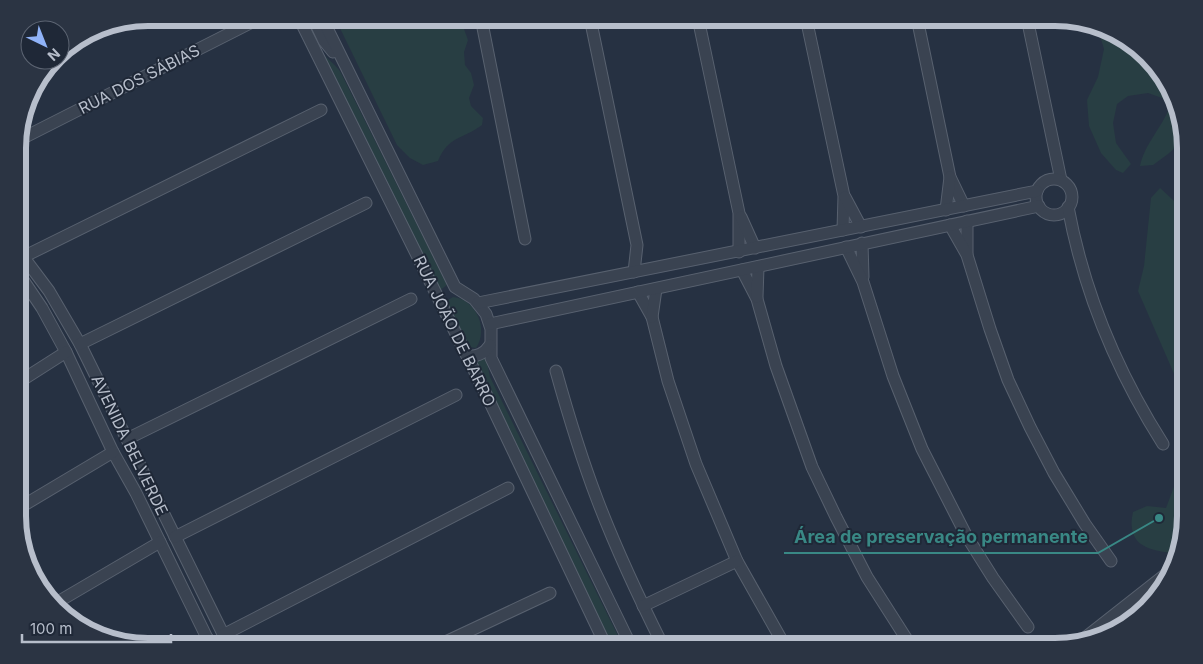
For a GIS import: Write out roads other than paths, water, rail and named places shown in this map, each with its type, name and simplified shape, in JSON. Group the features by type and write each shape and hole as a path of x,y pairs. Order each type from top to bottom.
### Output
{"street":[{"path":"700,26 739,213 739,252"},
{"path":"808,26 844,196 843,230"},
{"path":"919,26 950,177 964,206"},
{"path":"1029,26 1055,148 1055,180"},
{"name":"RUA DOS SÁBIAS","path":"27,136 242,27"},
{"name":"RUA JOÃO DE BARRO","path":"303,27 441,302 602,638"},
{"name":"RUA JOÃO DE BARRO","path":"318,27 328,45 342,59"},
{"name":"RUA JOÃO DE BARRO","path":"326,27 455,287 469,295 486,314 492,334 490,345 491,358 627,637"},
{"path":"482,27 525,239"},
{"path":"592,27 637,245 650,269"},
{"path":"26,252 321,110"},
{"path":"946,210 950,177"},
{"path":"1055,180 1071,190 1072,199 1064,210 1048,213 1039,206 1036,199 1037,191 1042,184 1055,180"},
{"path":"478,303 1037,191"},
{"path":"844,196 860,227"},
{"path":"80,344 366,203"},
{"path":"490,324 1039,206"},
{"path":"1064,210 1089,292 1108,343 1140,408 1163,444"},
{"path":"739,213 755,248"},
{"path":"967,221 967,255"},
{"path":"950,225 967,255 1008,380 1030,427 1054,473 1085,524 1111,561"},
{"path":"799,239 804,256"},
{"path":"862,243 863,282"},
{"path":"634,272 637,245"},
{"path":"846,247 863,282 893,376 922,449 966,535 993,578 1028,627"},
{"name":"AVENIDA BELVERDE","path":"26,261 67,319 225,638"},
{"path":"757,299 758,267"},
{"path":"742,270 757,299 776,366 812,468 867,576 905,637"},
{"path":"26,282 39,295 44,296 49,292"},
{"path":"585,282 590,302"},
{"name":"AVENIDA BELVERDE","path":"26,284 42,308 66,352 113,452 136,493 207,638"},
{"path":"652,317 656,289"},
{"path":"543,290 549,311"},
{"path":"441,302 449,293 460,291"},
{"path":"638,292 652,317 668,382 696,464 736,561 780,637"},
{"path":"127,439 411,299"},
{"path":"42,308 56,312 67,319"},
{"path":"467,356 479,355 487,350 490,345"},
{"path":"26,378 66,352"},
{"path":"556,371 574,435 596,498 659,637"},
{"path":"175,536 456,395"},
{"path":"26,504 113,452"},
{"path":"122,468 133,479 138,480 144,475"},
{"path":"223,635 508,488"},
{"path":"136,493 148,496 160,507"},
{"path":"61,600 160,542"},
{"path":"643,606 736,561"},
{"path":"1093,631 1157,581"},
{"path":"455,638 550,593"}],"place":[{"name":"Área de preservação permanente","path":"1159,518"}]}
